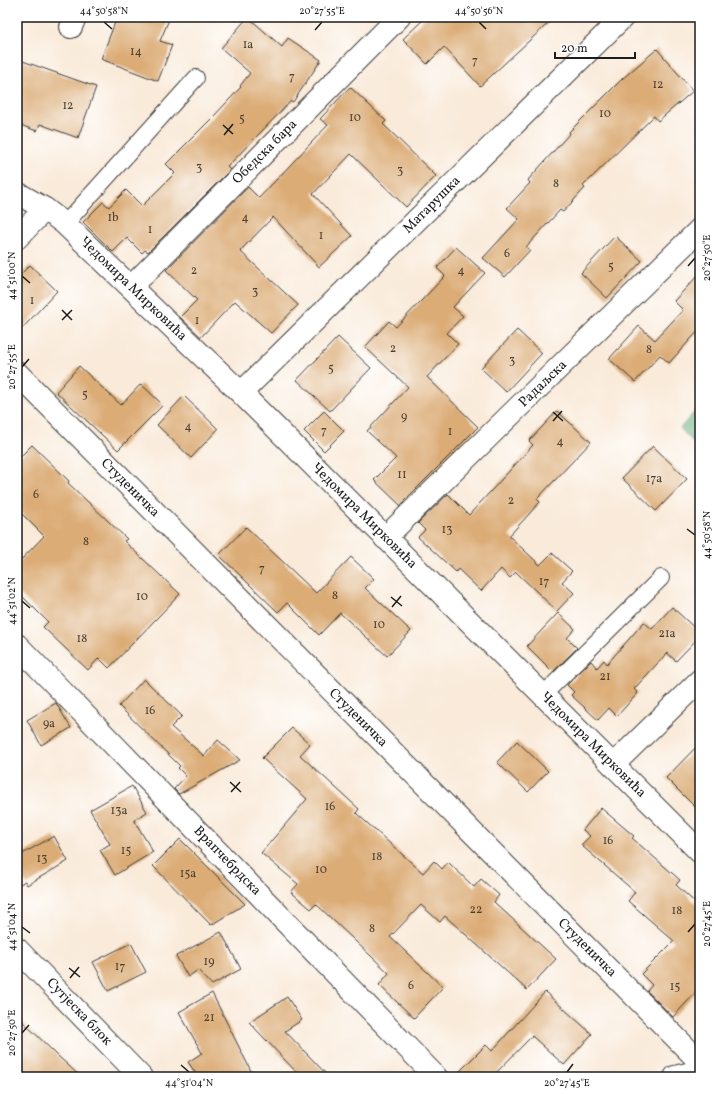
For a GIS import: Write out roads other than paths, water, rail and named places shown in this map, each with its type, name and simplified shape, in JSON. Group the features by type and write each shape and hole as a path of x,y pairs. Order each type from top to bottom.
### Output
{"street":[{"name":"Обедска бара","path":"131,287 399,17"},
{"name":"Матарушка","path":"241,394 623,17"},
{"name":"Чедомира Мирковића","path":"17,193 45,209 65,224 131,287 241,394 700,852"},
{"path":"17,238 45,209"},
{"name":"Радаљска","path":"385,538 700,229"},
{"name":"Студеничка","path":"17,373 700,1062"},
{"name":"Врапчебрдска","path":"17,645 436,1077"},
{"path":"613,765 700,680"},
{"name":"Сутјеска блок","path":"17,949 141,1077"},
{"path":"675,1077 700,1070"}],"lane":[{"path":"65,224 196,78"},
{"path":"542,695 661,578"}]}
